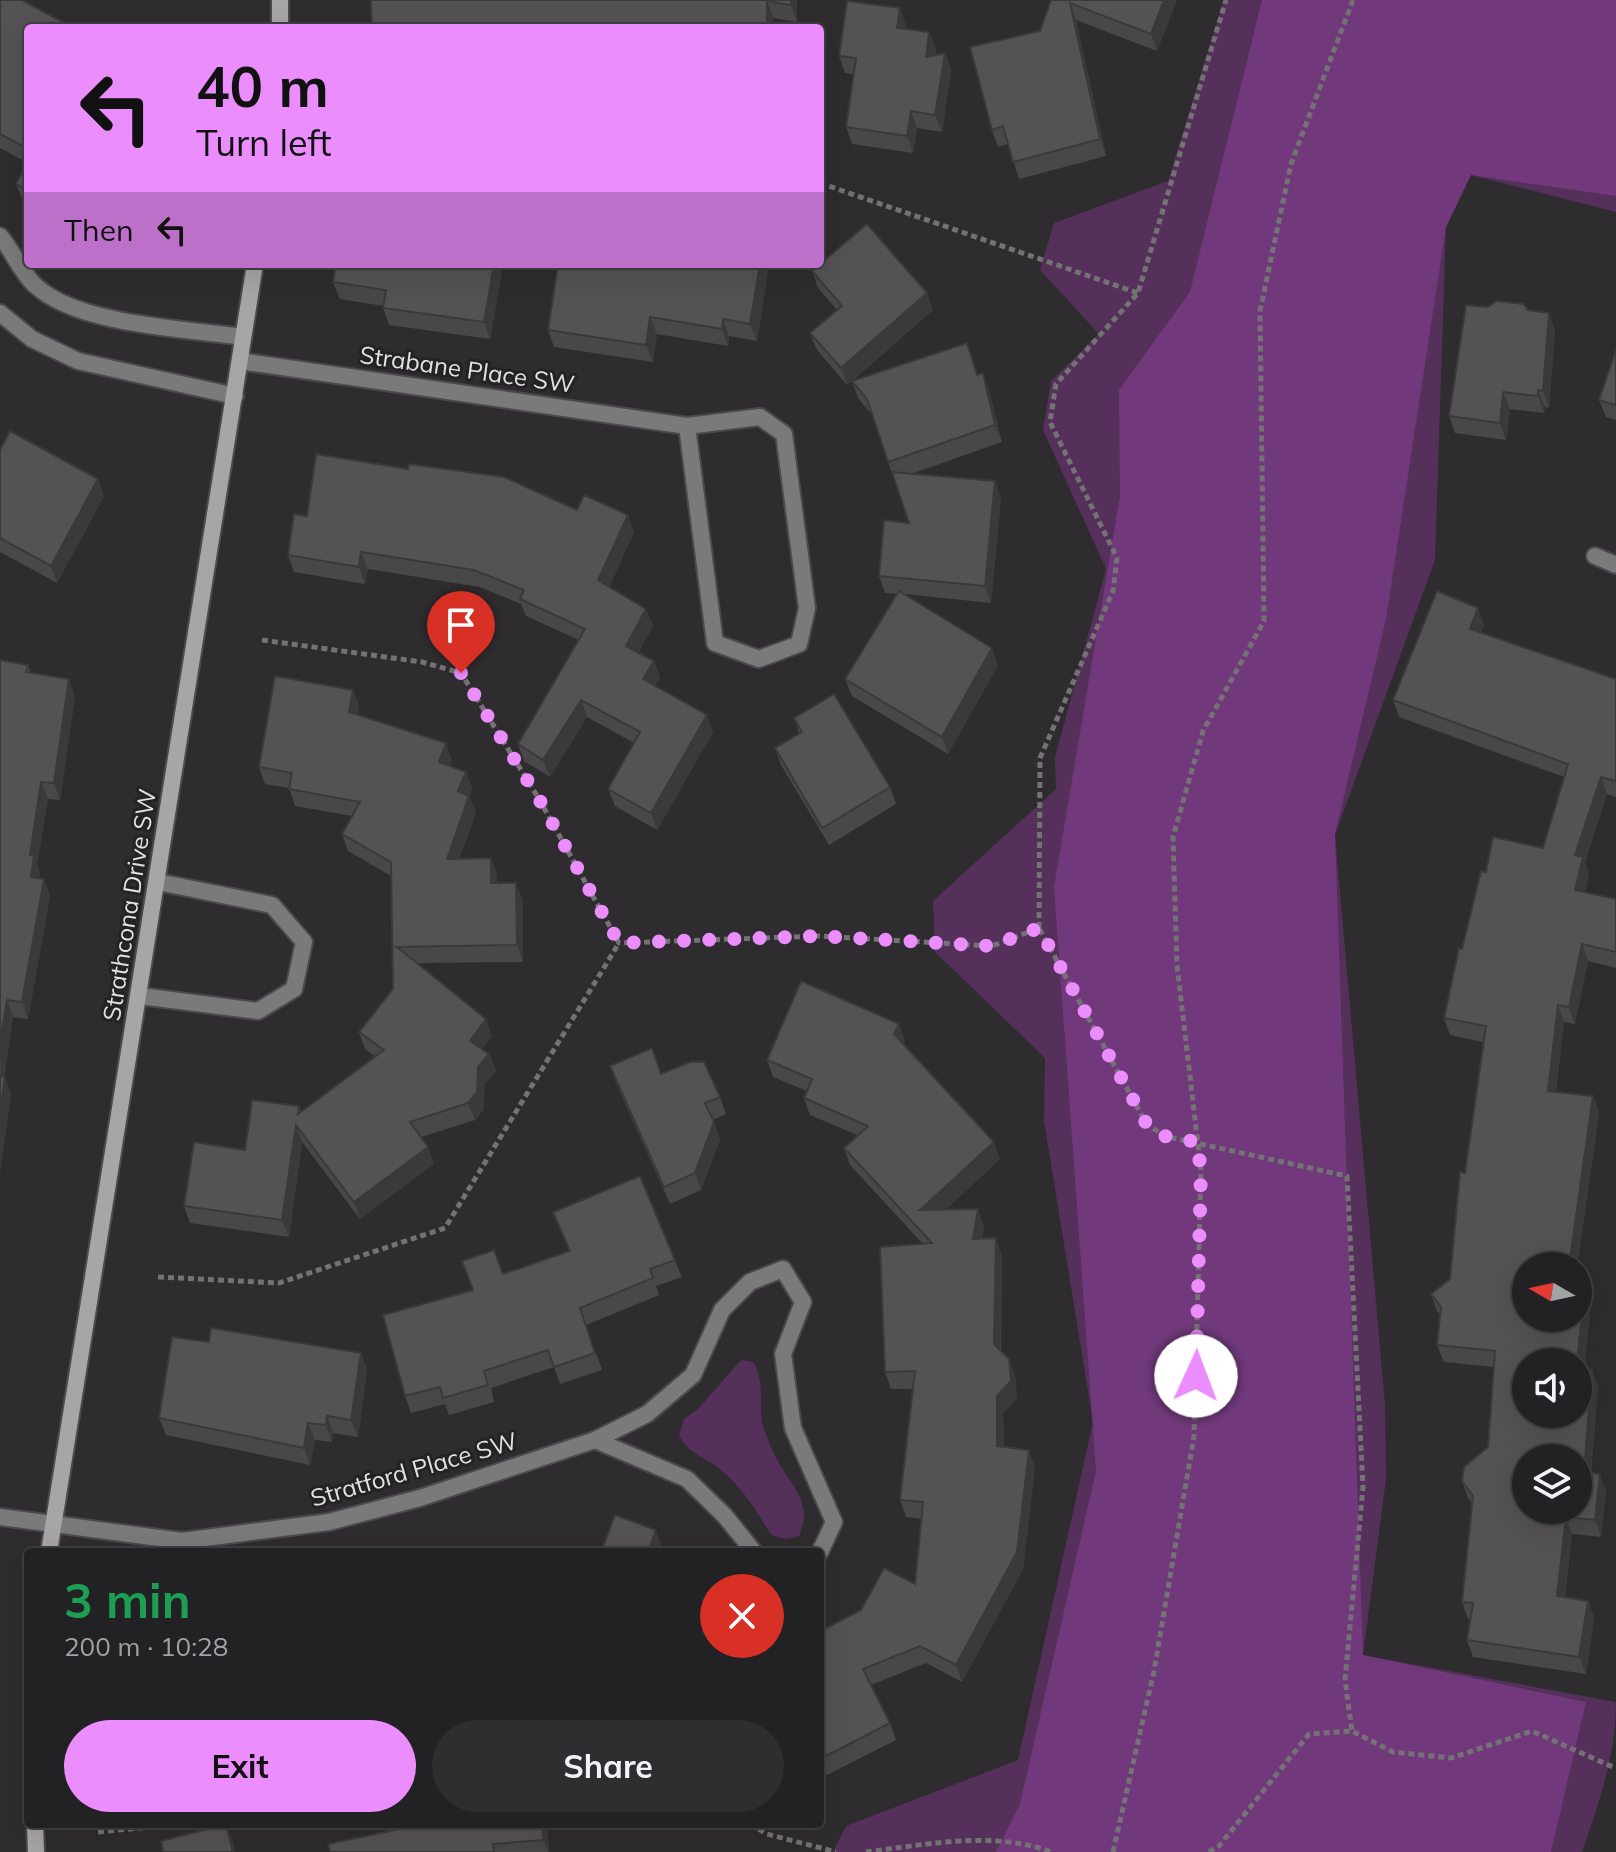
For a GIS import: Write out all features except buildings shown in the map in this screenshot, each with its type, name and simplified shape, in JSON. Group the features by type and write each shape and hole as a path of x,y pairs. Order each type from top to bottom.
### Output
{"street":[{"path":"280,0 280,24"},
{"path":"0,236 36,286 80,309 124,323 243,337"},
{"name":"Strathcona Drive SW","path":"50,1548 254,268"},
{"path":"0,313 32,339 78,361 235,396"},
{"name":"Strabane Place SW","path":"240,361 687,426 760,417 784,434 807,608 799,644 759,659 715,643 687,426"},
{"path":"1595,556 1616,565"},
{"path":"140,996 258,1011 294,989 304,942 272,905 158,882"},
{"name":"Stratford Place SW","path":"0,1517 182,1541 329,1522 420,1498 595,1440 647,1414 693,1375 722,1310 750,1282 783,1269 803,1302 783,1354 793,1428 834,1522 822,1548"},
{"path":"595,1440 687,1479 725,1516 751,1548"},
{"path":"35,1828 36,1852"}],"path":[{"path":"1226,0 1138,293 1056,384 1050,422 1117,558 1113,591 1040,758 1039,928 1146,1123 1164,1136 1347,1176 1363,1487 1345,1680 1352,1731"},
{"path":"1113,1852 1154,1671 1194,1436 1201,1171 1177,965 1173,837 1203,731 1264,621 1260,311 1291,164 1353,0"},
{"path":"824,184 1138,293"},
{"path":"262,640 422,662 461,673 539,799 619,943"},
{"path":"619,943 819,936 992,946 1039,928"},
{"path":"158,1277 279,1283 445,1228 619,943"},
{"path":"1209,1852 1219,1846 1309,1734 1352,1731 1393,1752 1451,1758 1532,1731 1613,1767"},
{"path":"98,1832 140,1828"},
{"path":"757,1828 767,1834 836,1852"},
{"path":"866,1852 965,1842 1031,1844 1051,1852"}],"shaded area":[{"path":"1224,0 1616,0 1616,212 1471,175 1446,227 1435,560 1335,835 1385,1405 1386,1479 1363,1655 1616,1702 1610,1760 1582,1852 833,1852 846,1826 1018,1760 1093,1422 1044,1121 1045,1058 935,952 933,901 1056,789 1055,757 1106,569 1043,430 1051,381 1099,334 1040,270 1054,223 1168,181"},
{"path":"1262,0 1616,0 1616,196 1471,175 1446,227 1386,619 1335,834 1363,1655 1586,1702 1551,1852 996,1852 1020,1804 1096,1471 1054,887 1120,496 1119,390 1190,292"},
{"path":"741,1360 753,1362 757,1369 764,1429 801,1501 804,1511 799,1536 786,1539 771,1535 729,1477 688,1447 679,1435 684,1419 698,1409"}],"route":[{"path":"461,673 539,799 619,943 819,936 992,946 1039,928 1146,1123 1164,1136 1197,1142 1201,1171 1196,1376"}]}
